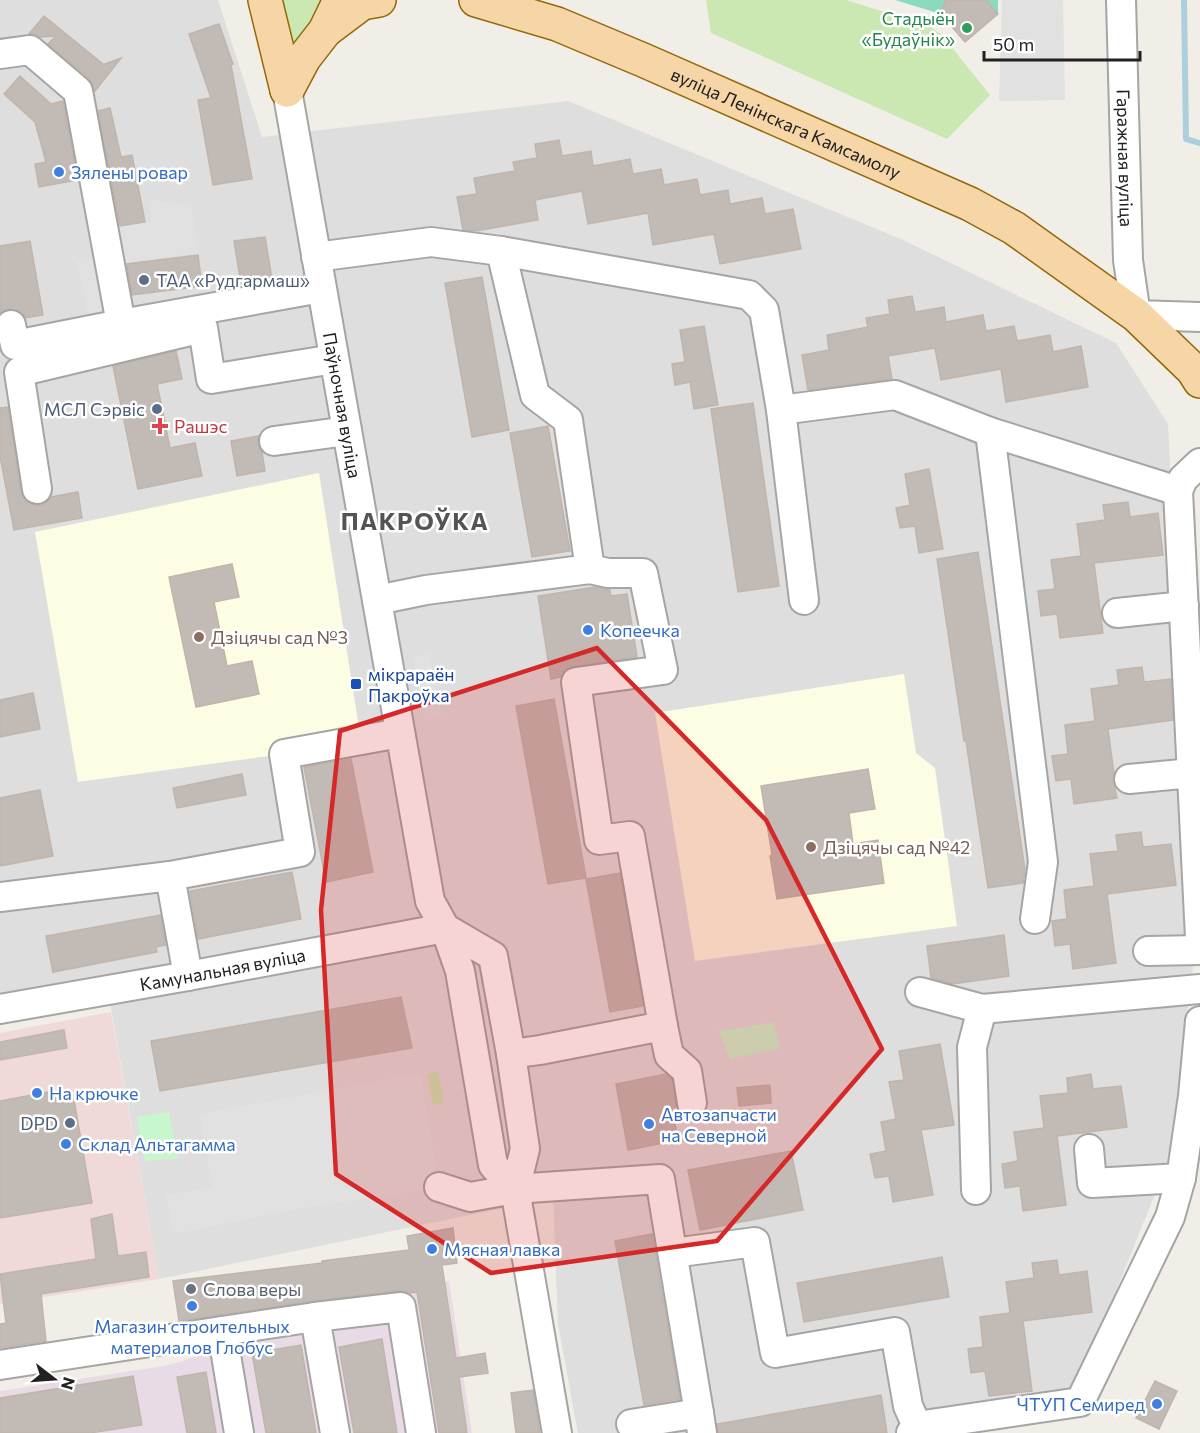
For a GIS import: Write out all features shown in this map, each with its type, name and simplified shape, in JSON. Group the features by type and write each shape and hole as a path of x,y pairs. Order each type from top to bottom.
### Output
{"main road":[{"path":"265,0 287,90"},
{"path":"287,90 304,58 325,31 340,0"},
{"path":"325,31 362,3 379,0"},
{"path":"476,0 557,24"},
{"path":"531,0 557,24"},
{"name":"вуліца Ленінскага Камсамолу","path":"557,24 925,183 1014,228 1136,315 1193,370 1200,381"}],"street":[{"name":"Гаражная вуліца","path":"1121,0 1128,260 1136,315"},
{"path":"0,54 30,50 78,91 87,167 121,324"},
{"name":"Паўночная вуліца","path":"287,90 430,901 445,928 460,971 494,1165 515,1189"},
{"path":"316,257 431,242 501,251 749,295 764,310 782,410 804,600"},
{"path":"501,251 535,395 568,420 590,569"},
{"path":"11,325 15,345 321,288"},
{"path":"1136,315 1200,317"},
{"path":"37,489 19,372 203,328 211,379 334,358"},
{"path":"782,410 895,395 990,432 1178,491"},
{"path":"274,441 346,431"},
{"path":"990,432 1043,862 1035,920"},
{"path":"1200,463 1183,479 1178,491 1200,938"},
{"path":"377,600 426,590 590,569 608,573 643,573 663,670 576,682 599,840 630,836 669,1055 687,1071 692,1103"},
{"path":"1117,613 1184,606"},
{"path":"0,897 170,876 300,852 284,754 400,734"},
{"path":"1129,779 1192,773"},
{"path":"170,876 188,976"},
{"path":"445,928 493,956 525,1149 515,1189 557,1433"},
{"name":"Камунальная вуліца","path":"0,1009 445,928"},
{"path":"1148,951 1200,950"},
{"path":"920,992 982,1008 1200,988"},
{"path":"976,1190 972,1047 982,1008"},
{"path":"673,1253 755,1242 775,1353 895,1332 914,1429 1080,1402 1170,1217 1181,1178 1193,1096 1200,1021"},
{"path":"511,1054 663,1026"},
{"path":"1089,1149 1092,1183 1181,1178"},
{"path":"439,1187 470,1197 515,1189 660,1179 701,1423 631,1424"},
{"path":"0,1365 315,1317 401,1307 421,1433"},
{"path":"315,1317 335,1433"},
{"path":"222,1331 239,1433"}],"highlighted area":[{"path":"597,648 766,820 882,1049 717,1241 491,1273 336,1174 321,910 340,731"}],"shaded area":[{"path":"0,0 218,0 262,137 568,101 903,240 1116,343 1168,424 1193,967 1172,1152 1074,1395 900,1422 900,1433 578,1433 558,1324 553,1198 159,1279 105,975 0,994"},
{"path":"1002,0 1063,0 1065,100 999,101"},
{"path":"149,199 191,206 198,253 112,264 107,228 151,222"},
{"path":"97,258 111,321 91,326 77,262"},
{"name":"Дзіцячы сад №3","path":"319,473 361,741 284,754 78,782 35,532"},
{"path":"429,654 442,717 425,720 413,657"},
{"name":"Дзіцячы сад №42","path":"904,674 916,753 935,768 957,926 695,961 655,713"},
{"path":"111,1012 159,1279 0,1304 0,1033"},
{"path":"420,1074 439,1187 303,1208 174,1234 166,1195 213,1187 199,1114"},
{"path":"449,1281 472,1433 0,1433 0,1391 164,1366 183,1361 327,1305"}],"green space":[{"path":"278,0 329,0 291,52"},
{"path":"706,0 846,0 929,26 941,34 990,95 947,139 711,33"},
{"name":"Стадыён «Будаўнік»","path":"895,0 998,0 998,14 965,42 941,14"},
{"path":"774,1022 780,1048 730,1059 719,1031"},
{"path":"438,1071 444,1103 433,1105 427,1074"},
{"path":"169,1112 178,1158 145,1161 137,1117"}],"building":[{"name":"Стадыён «Будаўнік»","path":"945,0 986,0 998,14 965,42 941,14"},
{"path":"44,16 102,65 121,58 95,91 89,78 48,44 56,36 40,37 29,34"},
{"path":"219,24 233,64 231,65 252,179 213,185 198,100 211,98 189,34"},
{"path":"20,76 51,104 63,101 78,180 39,187 35,164 46,162 35,122 4,94"},
{"path":"110,108 121,157 132,155 145,222 120,226 98,111"},
{"path":"559,140 562,156 591,151 593,166 630,159 633,174 661,169 664,185 697,179 700,195 728,190 730,204 762,198 765,214 793,209 801,249 720,264 714,234 653,245 648,213 588,224 582,191 535,200 538,220 476,231 463,230 457,197 477,194 474,178 515,171 513,162 537,158 535,144"},
{"path":"265,237 272,279 241,284 234,241"},
{"path":"30,241 43,315 25,318 17,310 8,309 0,313 0,246"},
{"path":"198,255 202,286 132,295 127,264"},
{"path":"482,277 509,430 472,437 445,283"},
{"path":"912,296 915,312 944,307 946,322 983,315 986,331 1014,326 1017,341 1050,335 1053,352 1081,346 1088,387 1006,402 1001,369 941,380 935,348 888,356 892,379 808,390 802,355 829,350 827,335 868,327 866,318 890,314 888,300"},
{"path":"704,326 718,405 694,409 690,382 675,385 672,364 685,362 680,330"},
{"path":"176,351 182,379 157,384 170,448 195,443 202,476 138,489 113,366"},
{"path":"753,403 779,586 738,592 711,409"},
{"path":"8,407 21,492 26,502 39,505 47,502 51,497 78,492 82,518 14,530 0,456 0,408"},
{"path":"548,426 570,551 532,557 510,433"},
{"path":"258,436 265,471 237,476 231,441"},
{"path":"929,469 943,549 919,553 915,526 900,528 896,508 910,505 905,474"},
{"path":"1128,502 1130,517 1158,513 1163,555 1094,563 1103,633 1060,638 1057,614 1041,616 1038,591 1055,589 1051,560 1081,556 1077,524 1105,520 1103,505"},
{"path":"978,552 1025,870 1023,883 988,888 937,559"},
{"path":"232,564 239,597 214,602 227,666 252,661 259,694 196,707 169,577"},
{"name":"Копеечка","path":"595,587 610,590 611,596 627,594 637,657 574,666 565,669 560,677 551,679 538,596"},
{"path":"1142,667 1144,682 1171,679 1173,720 1108,729 1117,798 1074,804 1071,779 1056,781 1052,756 1068,754 1065,725 1095,721 1091,689 1119,685 1117,670"},
{"path":"33,693 40,729 0,737 0,700"},
{"path":"554,699 586,878 548,884 516,706"},
{"path":"351,759 373,872 326,882 304,767"},
{"path":"868,769 875,809 849,813 853,844 878,840 884,883 777,899 761,786"},
{"path":"242,774 246,795 177,808 173,788"},
{"path":"40,790 53,856 0,866 0,798"},
{"path":"1141,832 1143,847 1171,844 1176,885 1107,894 1116,963 1073,969 1070,944 1055,946 1052,921 1067,919 1064,890 1094,886 1090,854 1118,851 1116,835"},
{"path":"292,872 301,919 198,939 190,891"},
{"path":"620,873 643,1006 610,1012 586,879"},
{"path":"160,915 166,945 156,947 157,952 53,972 46,936"},
{"path":"1004,935 1009,976 952,984 931,978 927,946"},
{"path":"401,997 412,1048 160,1091 151,1041"},
{"path":"64,1030 67,1048 0,1060 0,1042"},
{"path":"940,1044 954,1125 921,1130 933,1195 893,1202 889,1176 875,1178 870,1154 886,1151 881,1122 896,1119 889,1082 904,1080 899,1051"},
{"name":"Автозапчасти на Северной","path":"666,1074 672,1079 676,1107 672,1108 678,1140 628,1150 616,1084"},
{"path":"1091,1074 1093,1089 1121,1086 1127,1127 1057,1136 1066,1205 1023,1211 1020,1186 1005,1188 1002,1164 1018,1161 1014,1132 1044,1128 1040,1096 1068,1093 1067,1078"},
{"path":"770,1085 771,1103 739,1106 737,1088"},
{"path":"54,1091 56,1104 74,1100 92,1203 0,1218 0,1101"},
{"path":"791,1151 803,1210 700,1230 688,1170"},
{"path":"112,1214 118,1256 146,1252 149,1277 41,1294 46,1341 0,1348 0,1324 6,1323 0,1274 96,1259 91,1219"},
{"path":"453,1228 457,1263 442,1265 456,1358 485,1353 488,1373 459,1377 467,1433 439,1433 417,1292 399,1291 313,1301 179,1321 173,1281 409,1250 407,1236"},
{"path":"652,1234 680,1399 644,1405 615,1241"},
{"path":"942,1257 949,1297 804,1322 797,1283"},
{"path":"1057,1260 1059,1275 1087,1271 1092,1312 1023,1321 1032,1391 989,1396 985,1371 971,1373 968,1349 983,1347 980,1317 1010,1313 1006,1282 1034,1278 1032,1263"},
{"path":"382,1339 397,1433 354,1433 339,1347"},
{"path":"301,1345 316,1433 266,1433 252,1353"},
{"path":"206,1372 216,1433 187,1433 177,1377"},
{"path":"133,1376 142,1425 90,1433 0,1433 0,1398"},
{"name":"ЧТУП Семиред","path":"1155,1381 1177,1391 1159,1429 1136,1418"},
{"path":"533,1390 540,1433 516,1433 511,1393"},
{"path":"881,1395 887,1433 718,1433 717,1424"}],"waterway":[{"path":"1184,0 1186,139 1200,143"}],"place":[{"name":"Стадыён «Будаўнік»","path":"967,28"},
{"name":"Зялены ровар","path":"59,172"},
{"name":"ТАА «Рудгармаш»","path":"144,280"},
{"name":"МСЛ Сэрвіс","path":"157,409"},
{"name":"Рашэс","path":"160,426"},
{"name":"Копеечка","path":"588,630"},
{"name":"Дзіцячы сад №3","path":"199,637"},
{"name":"мікрараён Пакроўка","path":"356,684"},
{"name":"Дзіцячы сад №42","path":"811,847"},
{"name":"На крючке","path":"37,1093"},
{"name":"DPD","path":"70,1123"},
{"name":"Автозапчасти на Северной","path":"649,1124"},
{"name":"Склад Альтагамма","path":"66,1144"},
{"name":"Мясная лавка","path":"432,1249"},
{"name":"Слова веры","path":"191,1289"},
{"name":"Магазин строительных материалов Глобус","path":"192,1306"},
{"name":"ЧТУП Семиред","path":"1157,1404"}],"district":[{"name":"ПАКРОЎКА","path":"415,520"}]}
